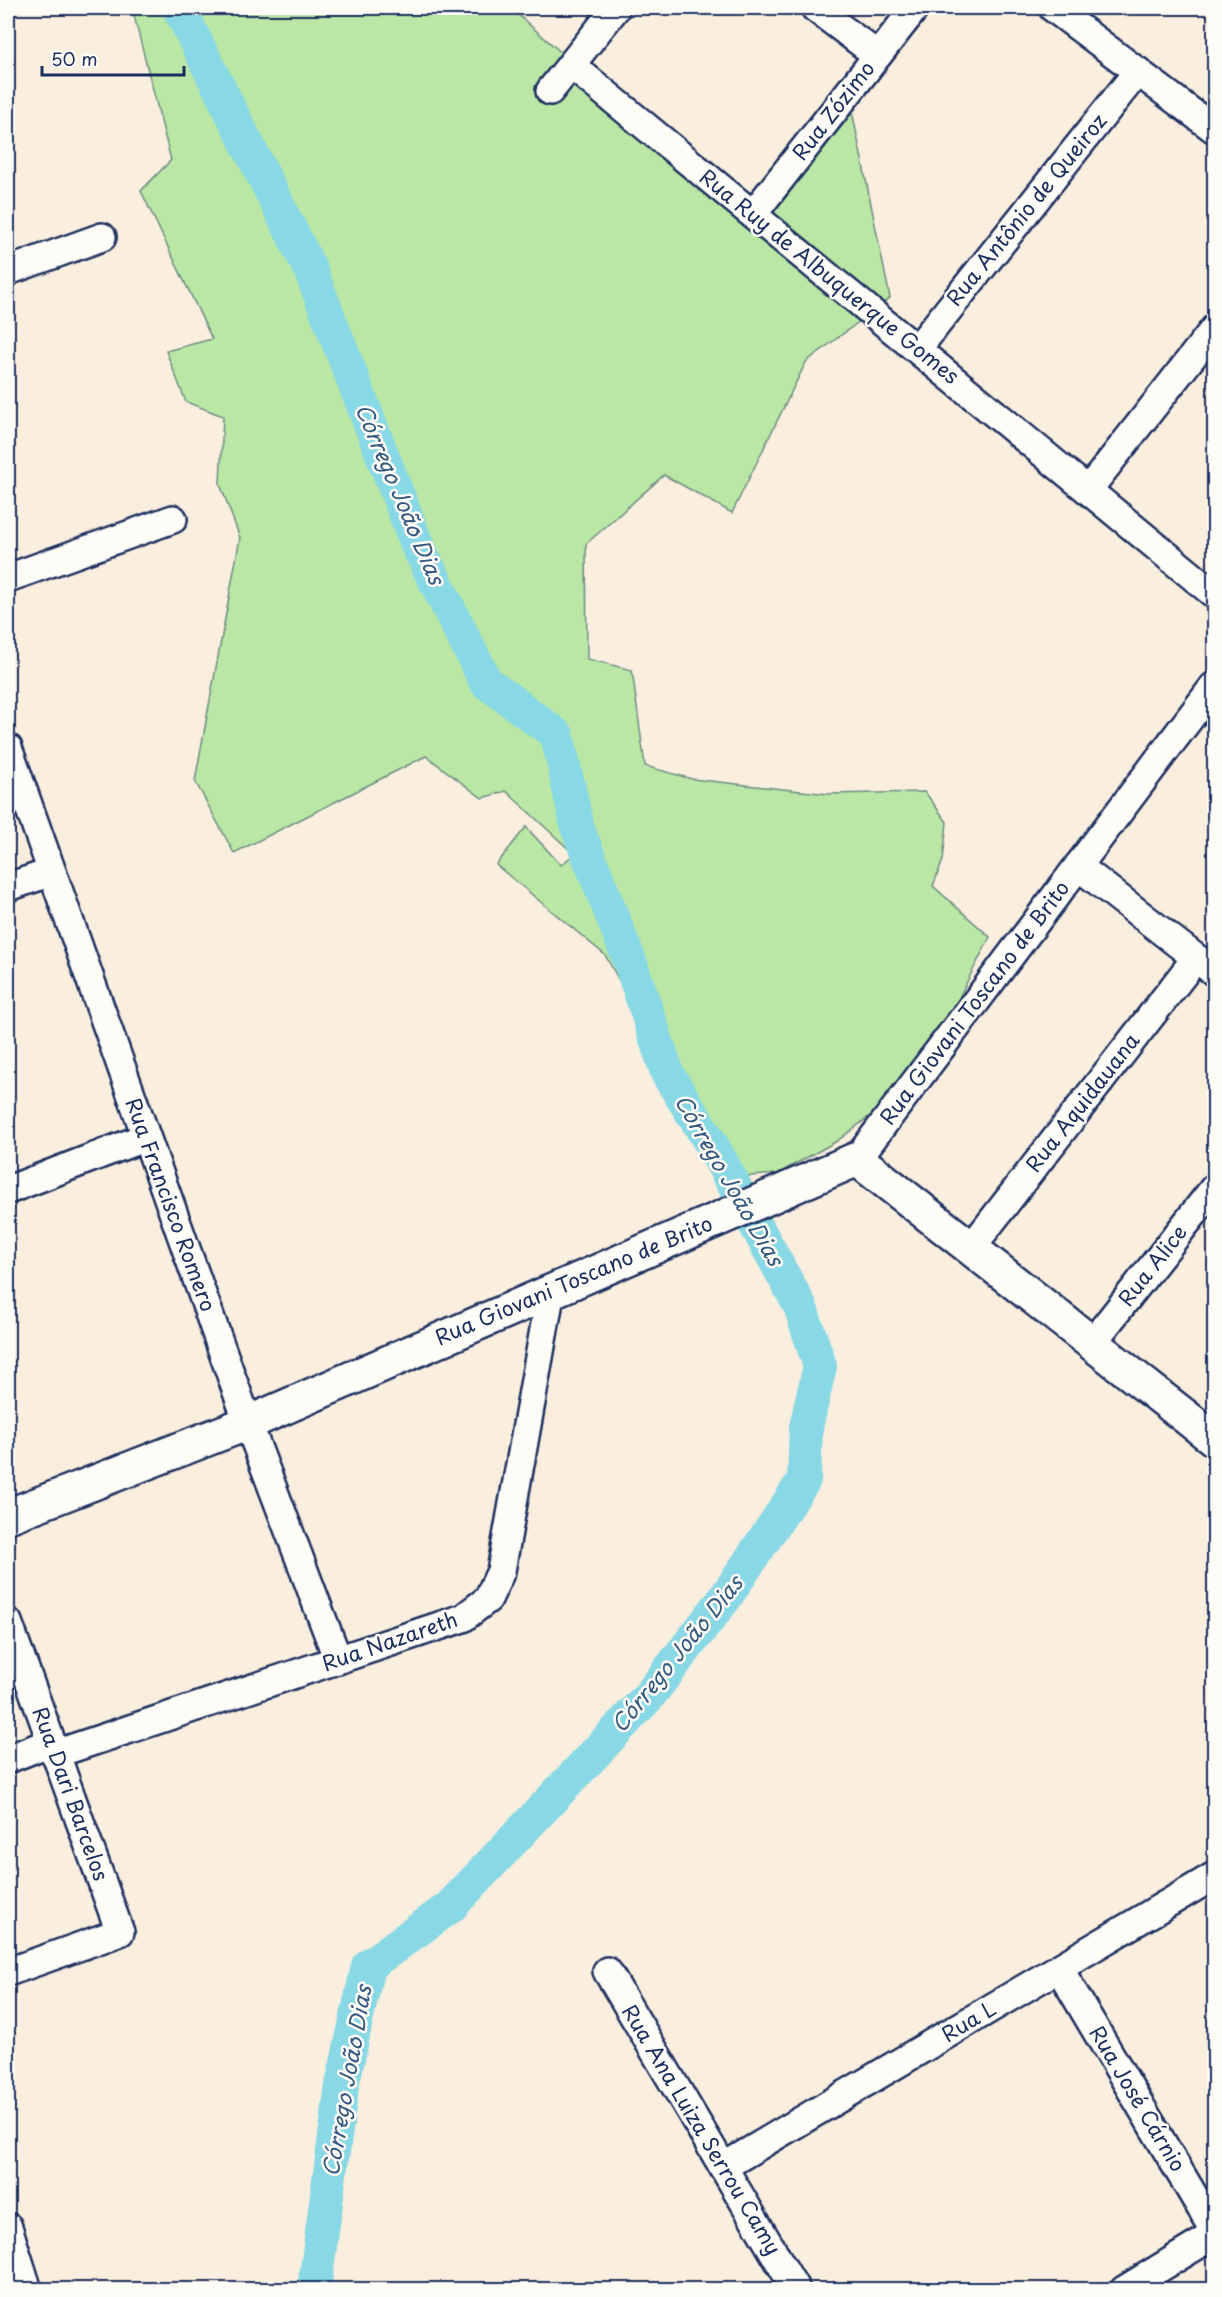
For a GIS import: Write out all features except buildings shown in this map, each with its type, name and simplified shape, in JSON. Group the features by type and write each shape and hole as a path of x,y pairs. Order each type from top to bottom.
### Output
{"main road":[{"name":"Rua Giovani Toscano de Brito","path":"8,1516 248,1423 856,1159"},
{"path":"856,1159 1213,1436"}],"street":[{"path":"550,91 616,8"},
{"path":"815,8 877,55"},
{"name":"Rua Zózimo","path":"753,214 915,8"},
{"path":"1053,8 1215,129"},
{"name":"Rua Ruy de Albuquerque Gomes","path":"571,64 1215,594"},
{"name":"Rua Antônio de Queiroz","path":"917,349 1138,71"},
{"path":"8,271 102,237"},
{"path":"1088,490 1215,328"},
{"path":"8,578 173,519"},
{"name":"Rua Giovani Toscano de Brito","path":"856,1159 1215,686"},
{"name":"Rua Francisco Romero","path":"8,748 248,1423 338,1660"},
{"path":"1078,866 1205,965"},
{"path":"8,887 52,872"},
{"name":"Rua Aquidauana","path":"971,1248 1205,965"},
{"path":"8,1190 146,1137"},
{"name":"Rua Alice","path":"1092,1343 1215,1188"},
{"name":"Rua Nazareth","path":"8,1758 53,1748 338,1660 463,1618 488,1599 501,1571 550,1290"},
{"name":"Rua Dari Barcelos","path":"8,1622 120,1932 8,1972"},
{"name":"Rua L","path":"723,2168 1215,1876"},
{"name":"Rua José Cárnio","path":"1059,1968 1215,2230"},
{"name":"Rua Ana Luiza Serrou Camy","path":"606,1971 796,2289"},
{"path":"8,2227 28,2289"},
{"path":"1124,2289 1215,2235"}],"green space":[{"path":"132,8 491,8 517,14 635,117 753,214 849,96 890,298 806,362 732,513 664,475 586,544 587,659 632,670 645,766 692,779 829,794 925,792 947,822 943,860 933,886 990,937 916,1081 837,1141 777,1174 726,1178 705,1155 673,1106 637,1013 605,955 496,865 526,827 561,865 574,854 506,791 482,798 426,756 234,853 195,781 240,538 220,484 223,416 186,402 166,351 212,339 141,191 171,160"}],"waterway":[{"name":"Córrego João Dias","path":"179,8 310,269 418,547 486,682 557,735 578,829 630,962 668,1075 712,1145 800,1306 820,1366 806,1427 804,1480 725,1598 648,1697 450,1907 368,1966 342,2086 314,2290"}]}
